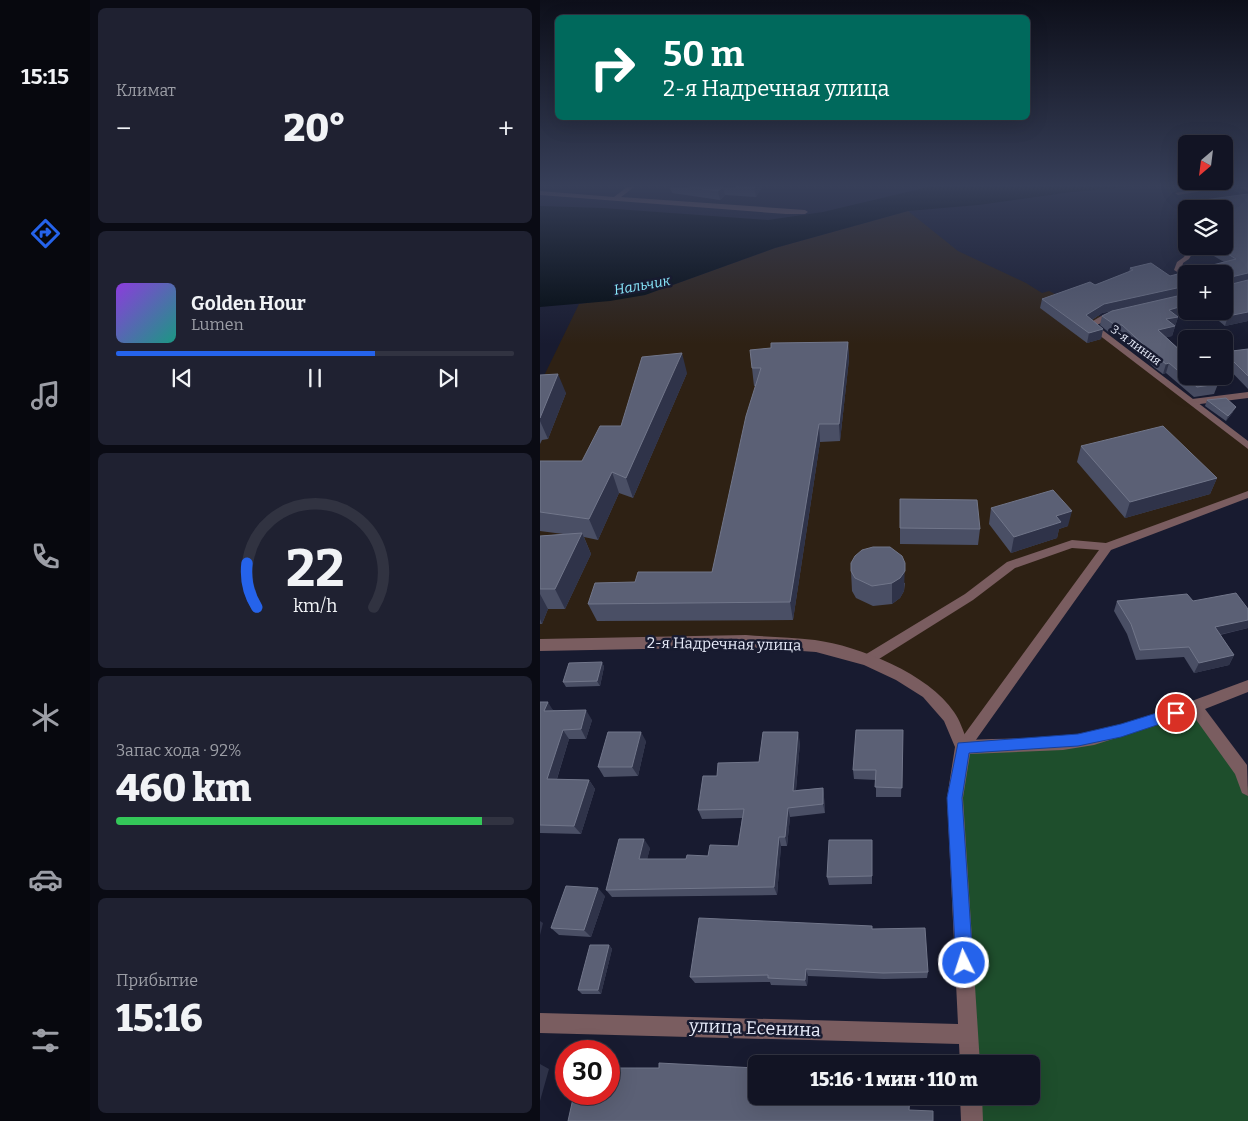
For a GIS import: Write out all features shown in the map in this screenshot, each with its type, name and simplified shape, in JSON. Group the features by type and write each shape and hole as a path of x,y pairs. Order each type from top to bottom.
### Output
{"street":[{"name":"3-я линия","path":"1125,313 1106,317 1090,325 1248,446"},
{"name":"2-я Надречная улица","path":"540,645 783,643 816,646 867,660 901,676 928,692 949,717 963,747"},
{"path":"970,1055 955,798 963,747 1063,743 1094,738 1195,707 1248,686"},
{"path":"1195,707 1241,770 1248,788"},
{"name":"улица Есенина","path":"540,1023 969,1034"},
{"path":"971,1105 972,1121"}],"lane":[{"path":"1179,265 1180,262 1189,255"},
{"path":"1192,402 1248,395"},
{"path":"867,660 969,597 1011,565 1072,544 1107,547 1248,494"},
{"path":"963,747 1107,547"}],"shaded area":[{"path":"806,239 943,239 958,251 1026,283 1042,293 1049,291 1103,318 1090,325 1248,446 1248,494 1107,547 963,747 949,717 901,676 816,646 540,645 540,384 579,304 645,295 775,248"}],"green space":[{"path":"1195,707 1241,770 1248,788 1248,1121 972,1121 971,1105 1040,1105 1040,1055 969,1055 959,892 963,747 1063,743"}],"water":[{"name":"Нальчик","path":"540,239 806,239 775,248 645,295 610,301 540,307"}],"building":[{"path":"1233,239 1248,239 1248,273 1233,277 1233,265 1213,265 1236,259 1230,255 1233,255"},
{"path":"1151,263 1170,276 1178,274 1178,288 1104,304 1086,315 1103,329 1089,333 1042,299 1090,282 1095,285 1133,270 1130,268"},
{"path":"1248,280 1248,312 1233,315 1233,284"},
{"path":"1178,296 1178,307 1169,310 1178,317 1166,319 1175,326 1158,330 1178,349 1178,371 1169,363 1166,364 1158,358 1122,325 1115,325 1102,316 1112,311"},
{"path":"848,342 839,424 819,424 790,602 588,604 595,583 635,582 638,572 712,572 746,416 761,368 752,368 750,350 771,348 771,343"},
{"path":"1248,349 1248,376 1233,361 1233,351"},
{"path":"682,353 626,478 612,472 589,519 540,512 540,461 582,461 600,426 621,426 642,357"},
{"path":"558,374 540,418 540,375"},
{"path":"1195,385 1211,385 1197,387"},
{"path":"1226,398 1236,407 1228,416 1207,400"},
{"path":"1163,426 1217,478 1130,502 1081,446"},
{"path":"1053,490 1072,511 1056,516 1061,522 1014,537 991,508"},
{"path":"900,499 977,500 980,529 900,528"},
{"path":"582,533 555,589 540,589 540,536"},
{"path":"873,547 890,547 902,556 905,563 905,571 900,578 892,583 872,586 855,578 851,571 851,563 855,556 862,550"},
{"path":"1236,593 1248,609 1248,620 1215,627 1234,655 1199,663 1189,647 1140,650 1131,624 1117,601 1187,594 1193,601"},
{"path":"602,662 597,681 563,682 569,663"},
{"path":"540,702 548,702 544,711 586,710 581,729 563,730 547,779 589,780 574,826 540,825"},
{"path":"856,730 903,730 902,788 875,787 876,770 853,770"},
{"path":"608,732 641,732 632,767 598,767"},
{"path":"763,732 798,732 793,791 823,788 823,804 788,808 785,837 779,837 774,887 606,890 619,839 644,839 639,859 686,859 687,855 708,856 710,845 738,846 744,809 698,810 703,776 717,776 718,763 759,762"},
{"path":"829,840 872,840 872,876 827,877"},
{"path":"566,886 598,888 584,930 551,928"},
{"path":"699,918 872,926 872,929 925,928 928,972 883,973 806,969 805,980 768,978 768,975 690,977"},
{"path":"590,945 609,945 598,990 578,990"},
{"path":"659,1063 748,1068 748,1105 909,1105 909,1110 933,1111 933,1121 568,1121 572,1105 620,1105 620,1068 659,1068"}],"route":[{"path":"964,963 955,798 963,747 1024,743 1063,743 1094,738 1176,713"}]}
